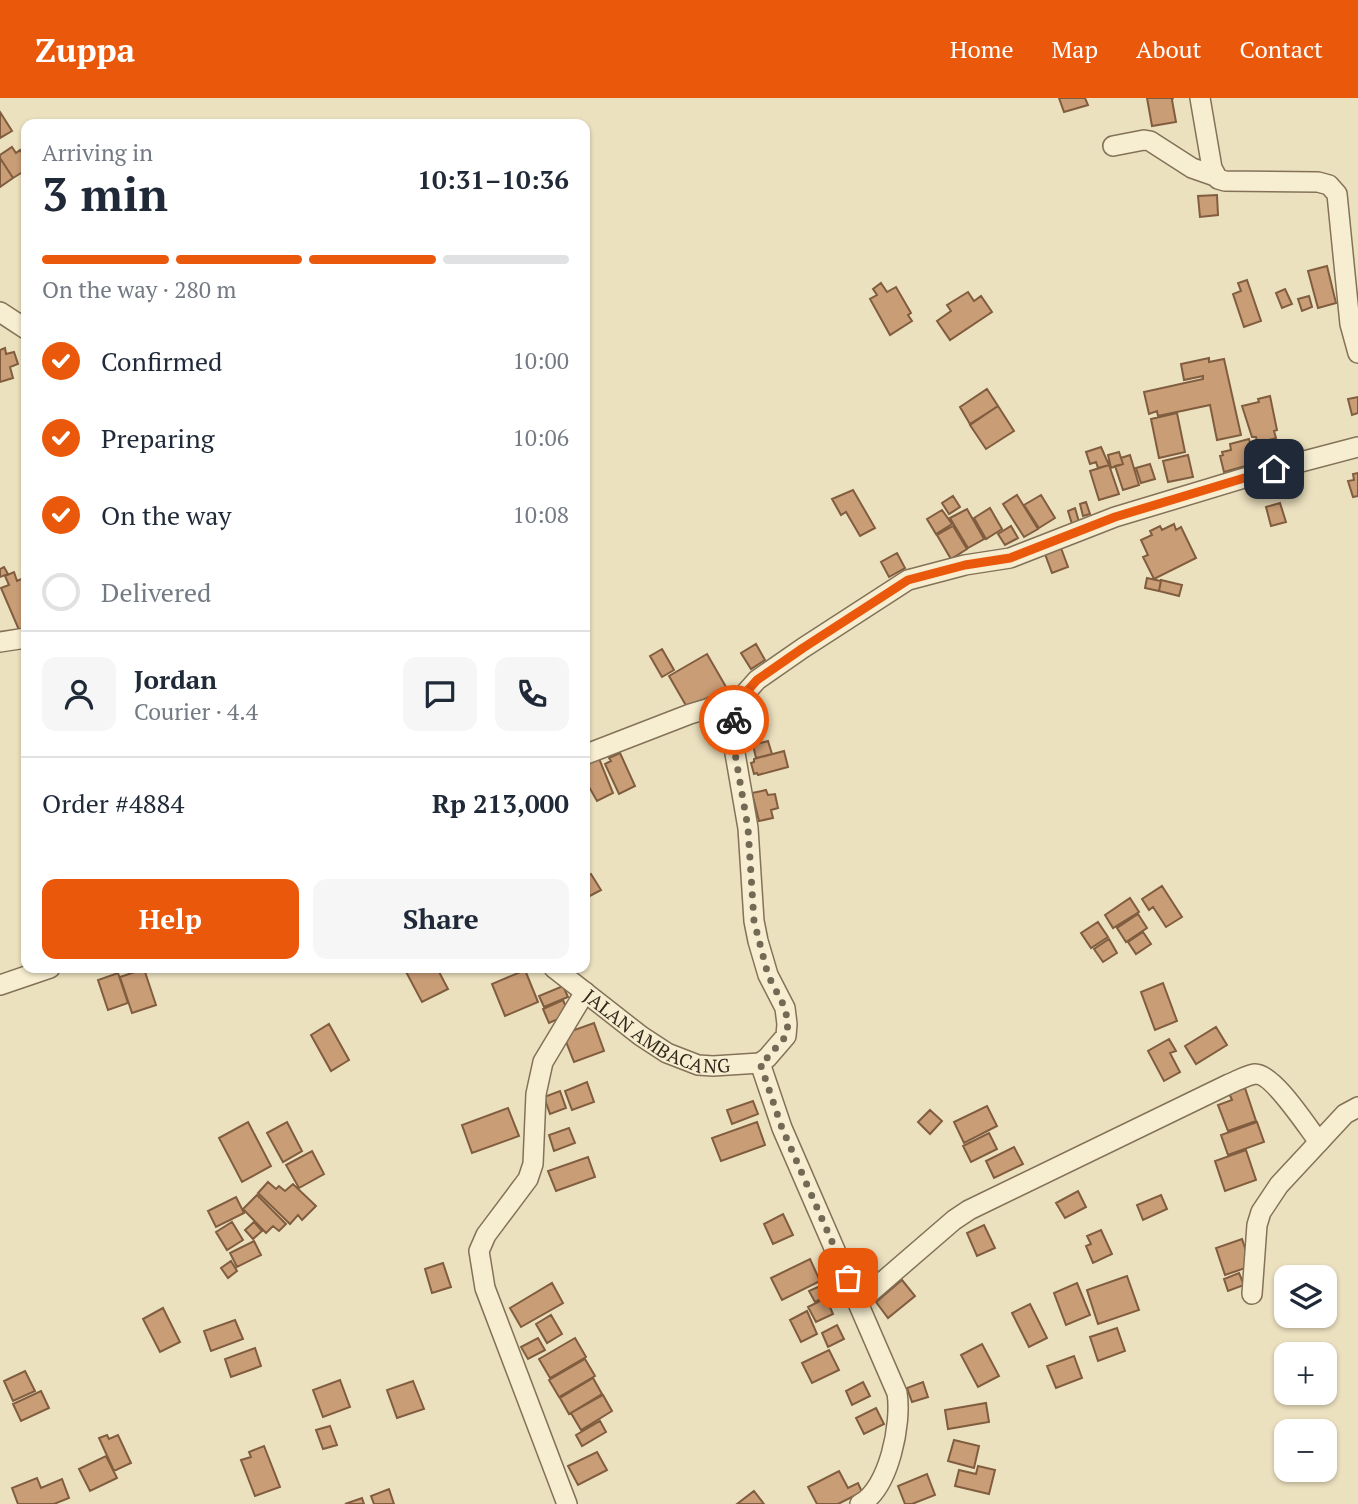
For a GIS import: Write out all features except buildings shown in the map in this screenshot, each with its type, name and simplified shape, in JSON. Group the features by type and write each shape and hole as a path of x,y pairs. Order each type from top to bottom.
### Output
{"street":[{"path":"1200,98 1215,176"},
{"path":"1113,146 1144,139 1192,168 1225,181 1318,182 1334,189 1337,194 1350,324 1358,353"},
{"path":"0,312 21,326"},
{"path":"590,753 690,714 740,699 757,680 908,580 965,565 1010,558 1115,517 1274,469 1358,447"},
{"path":"0,642 21,639"},
{"name":"JALAN AMBACANG","path":"560,973 641,1036 667,1053 698,1065 760,1063 786,1036 788,1024 785,1008 768,975 754,921 748,828 732,736 734,716 740,699"},
{"path":"0,985 35,973"},
{"path":"567,1504 485,1288 479,1251 486,1235 528,1179 533,1164 536,1094 543,1062 585,992"},
{"path":"760,1063 782,1128 892,1377 900,1408 884,1478 876,1491 860,1504"},
{"path":"859,1303 969,1210 1229,1084 1256,1074 1274,1083 1319,1142"},
{"path":"1252,1294 1257,1225 1261,1212 1279,1185 1345,1114 1358,1107"}],"way so far":[{"path":"734,720 732,736 748,828 754,921 768,975 785,1008 788,1024 786,1036 778,1048 760,1063 782,1128 848,1278"}],"route":[{"path":"734,720 740,699 757,680 908,580 965,565 1010,558 1115,517 1274,469"}]}
